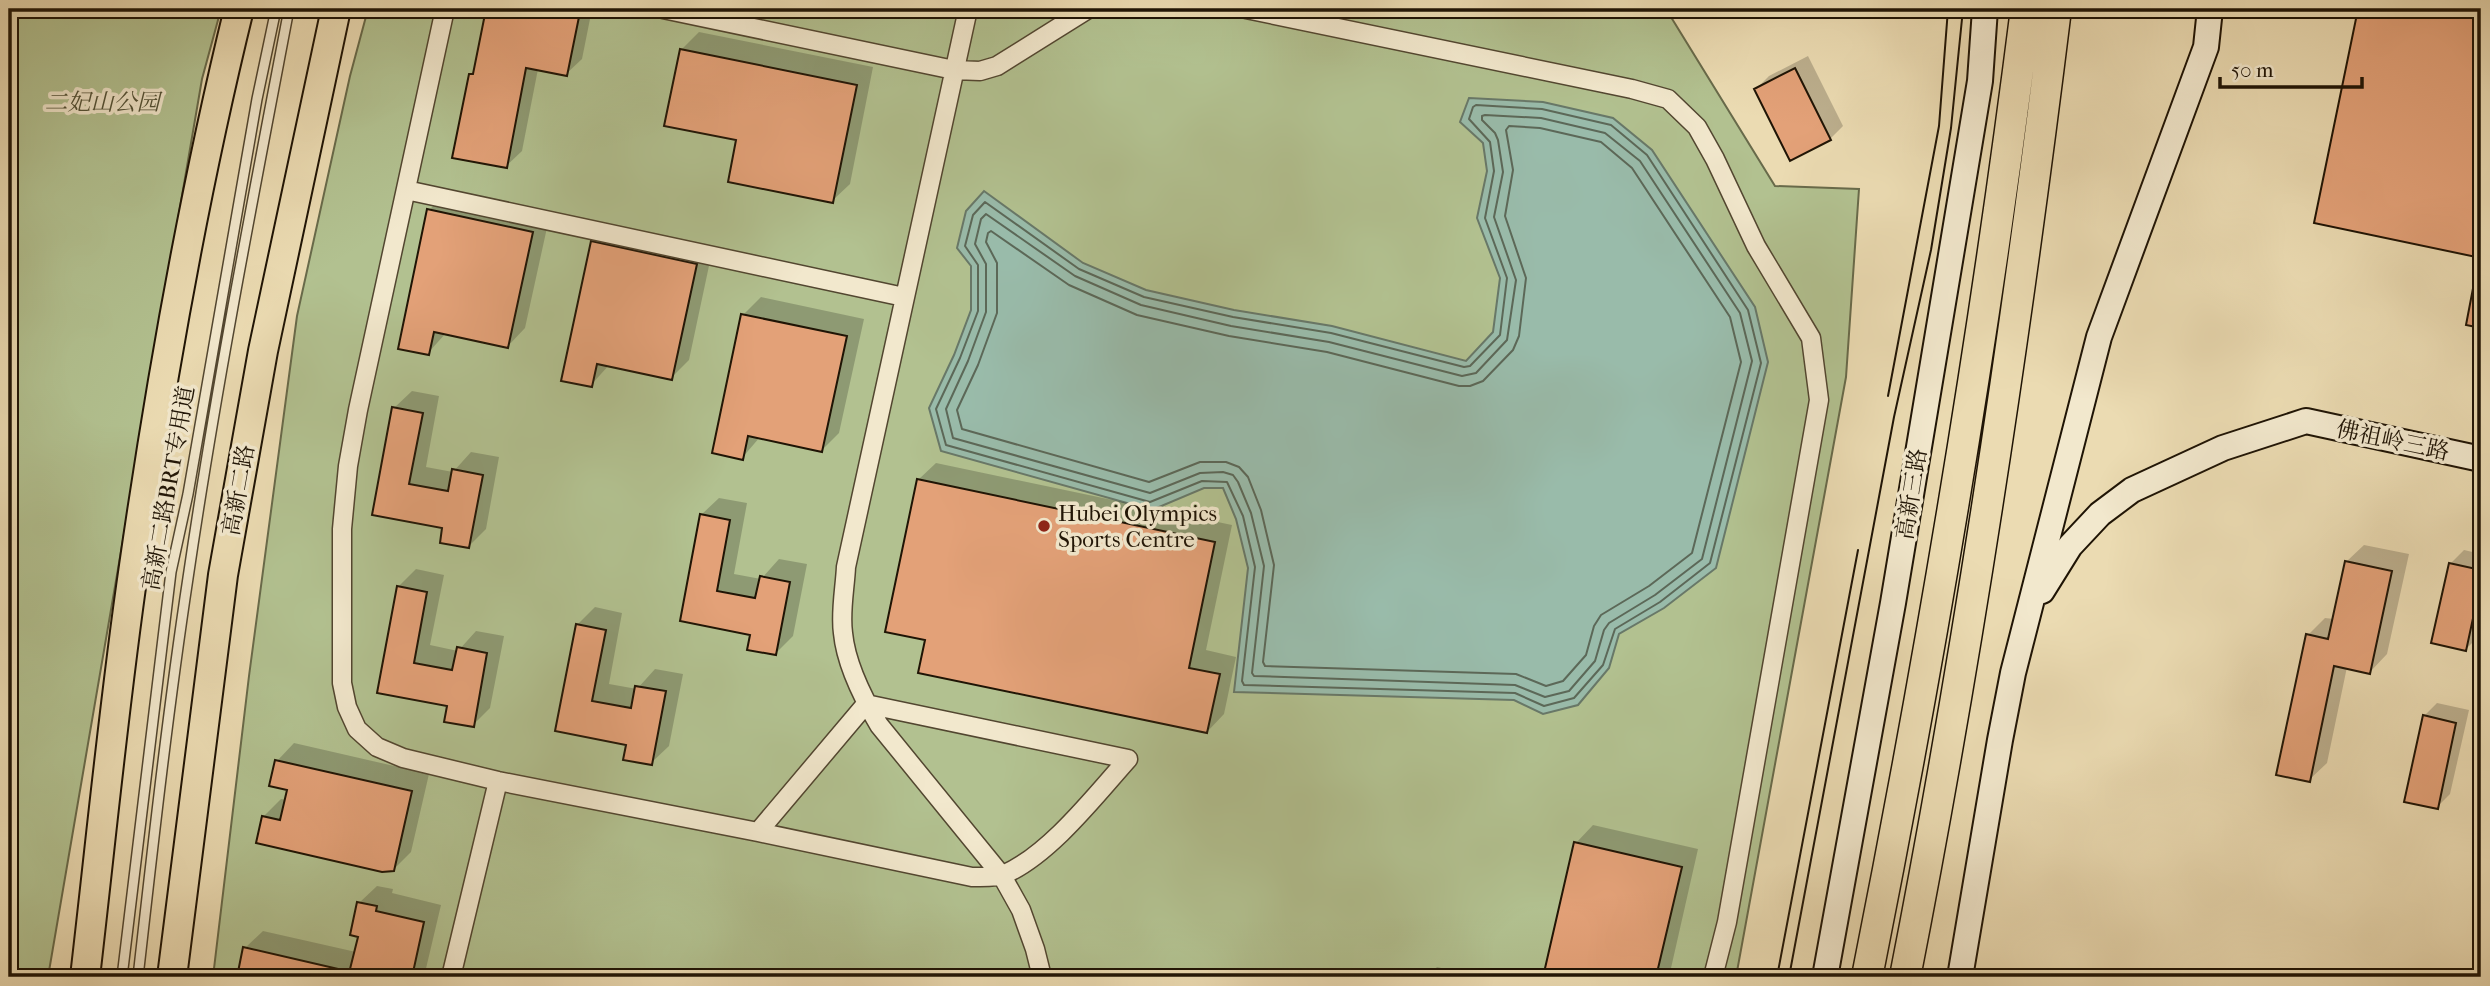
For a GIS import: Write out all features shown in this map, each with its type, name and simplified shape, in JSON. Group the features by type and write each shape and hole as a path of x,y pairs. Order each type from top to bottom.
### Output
{"highway":[{"name":"高新三路","path":"1867,977 1923,684 1964,441 2008,151 2026,9"},
{"path":"1905,977 1961,675 1995,457 2056,9"}],"main road":[{"path":"85,977 134,568 166,359 199,184 239,9"},
{"name":"高新二路","path":"172,977 223,575 264,351 335,9"},
{"name":"高新三路","path":"1825,977 1894,603 1980,81 1985,9"},
{"path":"1960,977 2000,740 2028,613 2099,337 2206,47 2210,9"},
{"name":"佛祖岭三路","path":"2028,613 2070,546 2100,514 2132,490 2223,448 2306,421 2481,459"}],"street":[{"path":"445,9 348,466 342,529 342,683 347,707 357,729 377,747 403,758 498,781 972,877 1002,876 1028,860 1067,827 1128,759 866,704"},
{"path":"663,9 954,70 980,71 997,66 1088,9"},
{"path":"968,9 846,567 843,633 853,672 866,704 879,725 1002,876 1021,910 1042,977"},
{"path":"1246,9 1632,89 1668,99 1697,127 1756,246 1811,338 1819,400 1727,922 1713,977"},
{"path":"406,190 904,297"},
{"path":"758,832 866,704"},
{"path":"451,977 498,781"}],"lane":[{"name":"高新二路BRT专用道","path":"122,977 171,572 188,494 257,99 276,9"},
{"name":"高新二路BRT专用道","path":"138,977 170,700 188,575 241,263 289,9"}],"green space":[{"name":"二妃山公园","path":"9,9 221,9 202,79 48,977 9,977"},
{"name":"Hubei Olympics Sports Centre","path":"368,9 1666,9 1775,186 1859,189 1846,377 1736,977 213,977 249,676 297,316 350,76"}],"water":[{"path":"1469,98 1543,102 1613,118 1652,150 1755,307 1768,362 1716,568 1664,608 1619,634 1609,668 1578,705 1543,714 1514,700 1234,692 1248,568 1236,519 1223,488 1204,488 1152,510 941,451 929,408 954,355 971,310 971,266 957,248 966,211 984,191 1083,263 1146,290 1234,310 1332,326 1466,361 1493,332 1500,278 1477,218 1487,171 1483,143 1460,122"}],"building":[{"path":"486,9 565,9 580,12 567,76 526,68 507,168 452,158 469,74 473,74"},
{"path":"2358,9 2481,9 2481,258 2314,223"},
{"path":"680,49 857,85 833,203 728,182 736,140 664,126"},
{"path":"1795,68 1831,140 1790,161 1754,89"},
{"path":"427,209 533,232 508,348 434,332 429,355 398,349"},
{"path":"591,241 697,264 672,380 597,364 592,387 561,381"},
{"path":"2474,283 2481,284 2481,328 2466,325"},
{"path":"741,314 847,336 822,452 748,436 743,460 712,453"},
{"path":"392,407 423,413 409,484 448,491 452,469 483,475 469,548 440,543 442,528 372,515"},
{"path":"917,479 1215,542 1189,668 1220,674 1207,733 918,673 925,640 885,632"},
{"path":"700,514 730,520 717,591 755,598 760,576 790,582 776,655 747,650 750,635 680,621"},
{"path":"2345,561 2392,571 2370,674 2334,666 2310,782 2276,775 2306,634 2328,639"},
{"path":"2449,563 2481,570 2466,651 2431,643"},
{"path":"397,586 427,592 414,663 452,670 457,647 487,653 474,727 444,722 447,706 377,693"},
{"path":"576,624 606,630 592,701 631,708 635,686 666,691 652,765 623,760 626,745 555,731"},
{"path":"2423,715 2456,723 2438,809 2404,802"},
{"path":"275,760 412,791 394,871 382,872 256,843 262,816 280,820 287,790 269,786"},
{"path":"1574,842 1682,867 1656,977 1543,977"},
{"path":"357,902 377,906 376,911 424,922 412,977 348,977 358,937 350,935"},
{"path":"243,947 347,971 346,977 237,977"}],"tram line":[{"path":"1888,396 1939,126 1948,9"},
{"path":"1789,977 1894,417 1931,250 1951,128 1963,9"},
{"path":"1777,977 1858,550"}],"place":[{"name":"Hubei Olympics Sports Centre","path":"1044,526"}]}
